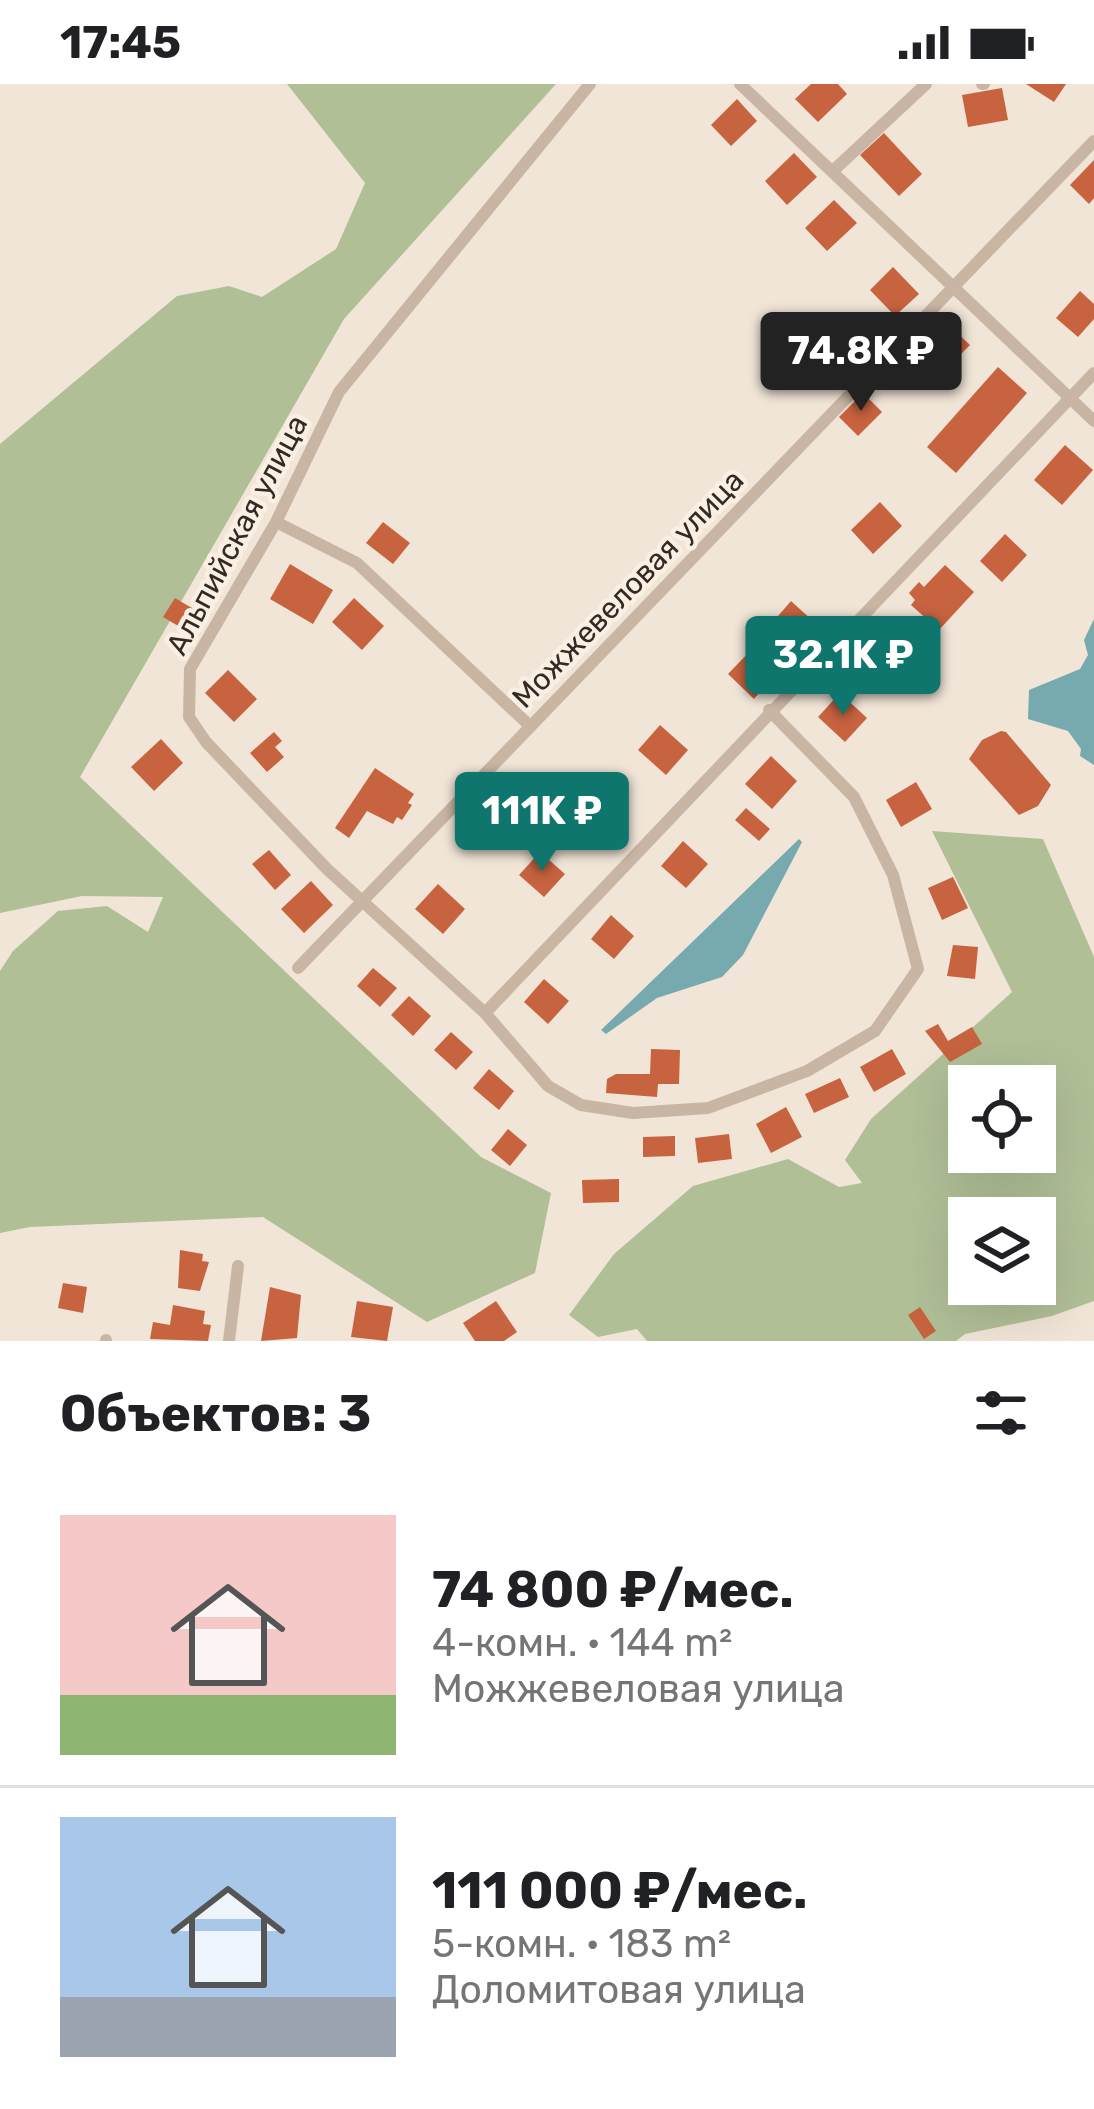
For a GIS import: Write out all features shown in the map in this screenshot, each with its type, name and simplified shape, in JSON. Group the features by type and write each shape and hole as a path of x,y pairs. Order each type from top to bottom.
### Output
{"street":[{"name":"Альпийская улица","path":"590,84 339,392 276,522 190,669 189,717 206,742 327,869 485,1013 548,1086 581,1106 633,1113 709,1108 807,1071 875,1031 918,969 893,875 854,797 769,710"},
{"path":"740,84 1094,421"},
{"path":"834,170 926,84"},
{"name":"Можжевеловая улица","path":"298,968 1094,141"},
{"path":"485,1013 1094,373"},
{"path":"276,522 357,563 530,726"},
{"path":"229,1341 238,1267"}],"green space":[{"path":"287,84 556,84 344,319 80,777 481,1157 551,1193 535,1273 427,1322 263,1217 30,1227 0,1233 0,971 13,951 58,911 107,906 148,932 163,897 82,896 0,913 0,444 177,296 229,286 262,297 336,249 365,183"},
{"path":"932,831 1043,839 1094,957 1094,1301 1052,1316 965,1334 956,1341 647,1341 637,1329 598,1337 569,1315 614,1254 693,1186 788,1159 839,1187 862,1183 845,1160 871,1119 1012,992"}],"water":[{"path":"1094,619 1094,765 1080,756 1081,749 1068,731 1028,719 1029,690 1080,669 1088,655 1084,640"},
{"path":"799,839 802,842 743,955 722,977 657,998 606,1034 601,1030"}],"building":[{"path":"811,84 838,84 847,94 818,122 795,99"},
{"path":"1026,84 1066,84 1054,102"},
{"path":"1002,88 1008,120 968,127 962,95"},
{"path":"737,99 757,121 731,146 711,125"},
{"path":"884,133 922,174 899,196 860,155"},
{"path":"794,153 817,177 787,205 765,181"},
{"path":"1094,160 1094,198 1089,204 1070,185"},
{"path":"834,200 857,223 827,251 805,228"},
{"path":"893,267 919,294 895,316 870,290"},
{"path":"1080,291 1094,304 1094,319 1078,337 1056,318"},
{"path":"950,326 970,345 946,369 927,350"},
{"path":"998,367 1027,393 956,473 927,447"},
{"path":"863,393 882,412 858,436 839,417"},
{"path":"1065,445 1093,470 1062,505 1034,480"},
{"path":"880,502 902,526 873,554 851,530"},
{"path":"383,522 410,543 393,564 366,543"},
{"path":"1005,534 1027,555 1002,582 980,561"},
{"path":"290,564 333,590 313,624 270,599"},
{"path":"945,565 974,592 939,630 911,605 915,600 909,593 919,582 924,587"},
{"path":"175,598 197,611 185,630 163,617"},
{"path":"354,598 384,626 362,650 332,622"},
{"path":"791,601 813,621 788,649 766,630"},
{"path":"754,647 764,657 770,650 784,663 754,699 728,674"},
{"path":"902,647 927,670 908,690 883,666"},
{"path":"228,670 257,699 234,722 205,693"},
{"path":"840,693 867,718 845,742 818,717"},
{"path":"660,725 688,750 666,775 638,750"},
{"path":"1001,731 1051,785 1038,806 1019,815 969,759 982,740"},
{"path":"274,732 282,741 275,747 284,757 267,772 250,753"},
{"path":"161,739 183,763 154,791 131,767"},
{"path":"771,756 797,781 772,809 745,784"},
{"path":"375,768 414,794 408,803 412,805 393,824 367,811 349,838 335,828"},
{"path":"916,782 932,809 901,827 886,800"},
{"path":"746,808 770,829 759,841 735,820"},
{"path":"683,841 708,864 686,888 661,866"},
{"path":"269,850 291,875 275,890 252,864"},
{"path":"540,852 565,874 544,897 519,875"},
{"path":"953,877 968,908 942,920 928,888"},
{"path":"311,881 333,905 304,933 281,909"},
{"path":"438,884 465,909 443,934 415,909"},
{"path":"611,915 634,936 614,959 591,939"},
{"path":"953,945 978,947 975,979 947,976"},
{"path":"373,968 397,988 380,1007 357,986"},
{"path":"544,979 569,1001 548,1024 524,1002"},
{"path":"409,996 431,1016 413,1036 391,1015"},
{"path":"938,1024 948,1041 972,1027 982,1044 950,1062 925,1031"},
{"path":"451,1032 473,1052 456,1070 434,1050"},
{"path":"651,1049 680,1050 679,1084 658,1084 657,1097 606,1093 607,1079 616,1074 650,1074"},
{"path":"892,1049 906,1074 874,1092 860,1067"},
{"path":"489,1069 514,1091 499,1110 473,1088"},
{"path":"840,1078 849,1097 814,1113 805,1094"},
{"path":"786,1107 802,1137 771,1153 756,1124"},
{"path":"508,1129 527,1145 510,1166 491,1150"},
{"path":"729,1134 732,1159 698,1163 695,1138"},
{"path":"675,1136 675,1156 643,1157 643,1137"},
{"path":"619,1179 619,1202 583,1203 582,1180"},
{"path":"180,1250 203,1254 202,1261 209,1262 200,1291 178,1288"},
{"path":"63,1283 87,1287 83,1313 58,1308"},
{"path":"270,1287 301,1295 297,1338 261,1341"},
{"path":"357,1301 393,1307 387,1341 351,1337"},
{"path":"496,1301 517,1332 504,1341 475,1341 463,1323"},
{"path":"173,1305 205,1311 203,1324 211,1325 208,1341 150,1339 153,1322 170,1325"},
{"path":"920,1307 936,1331 924,1339 908,1315"}]}
